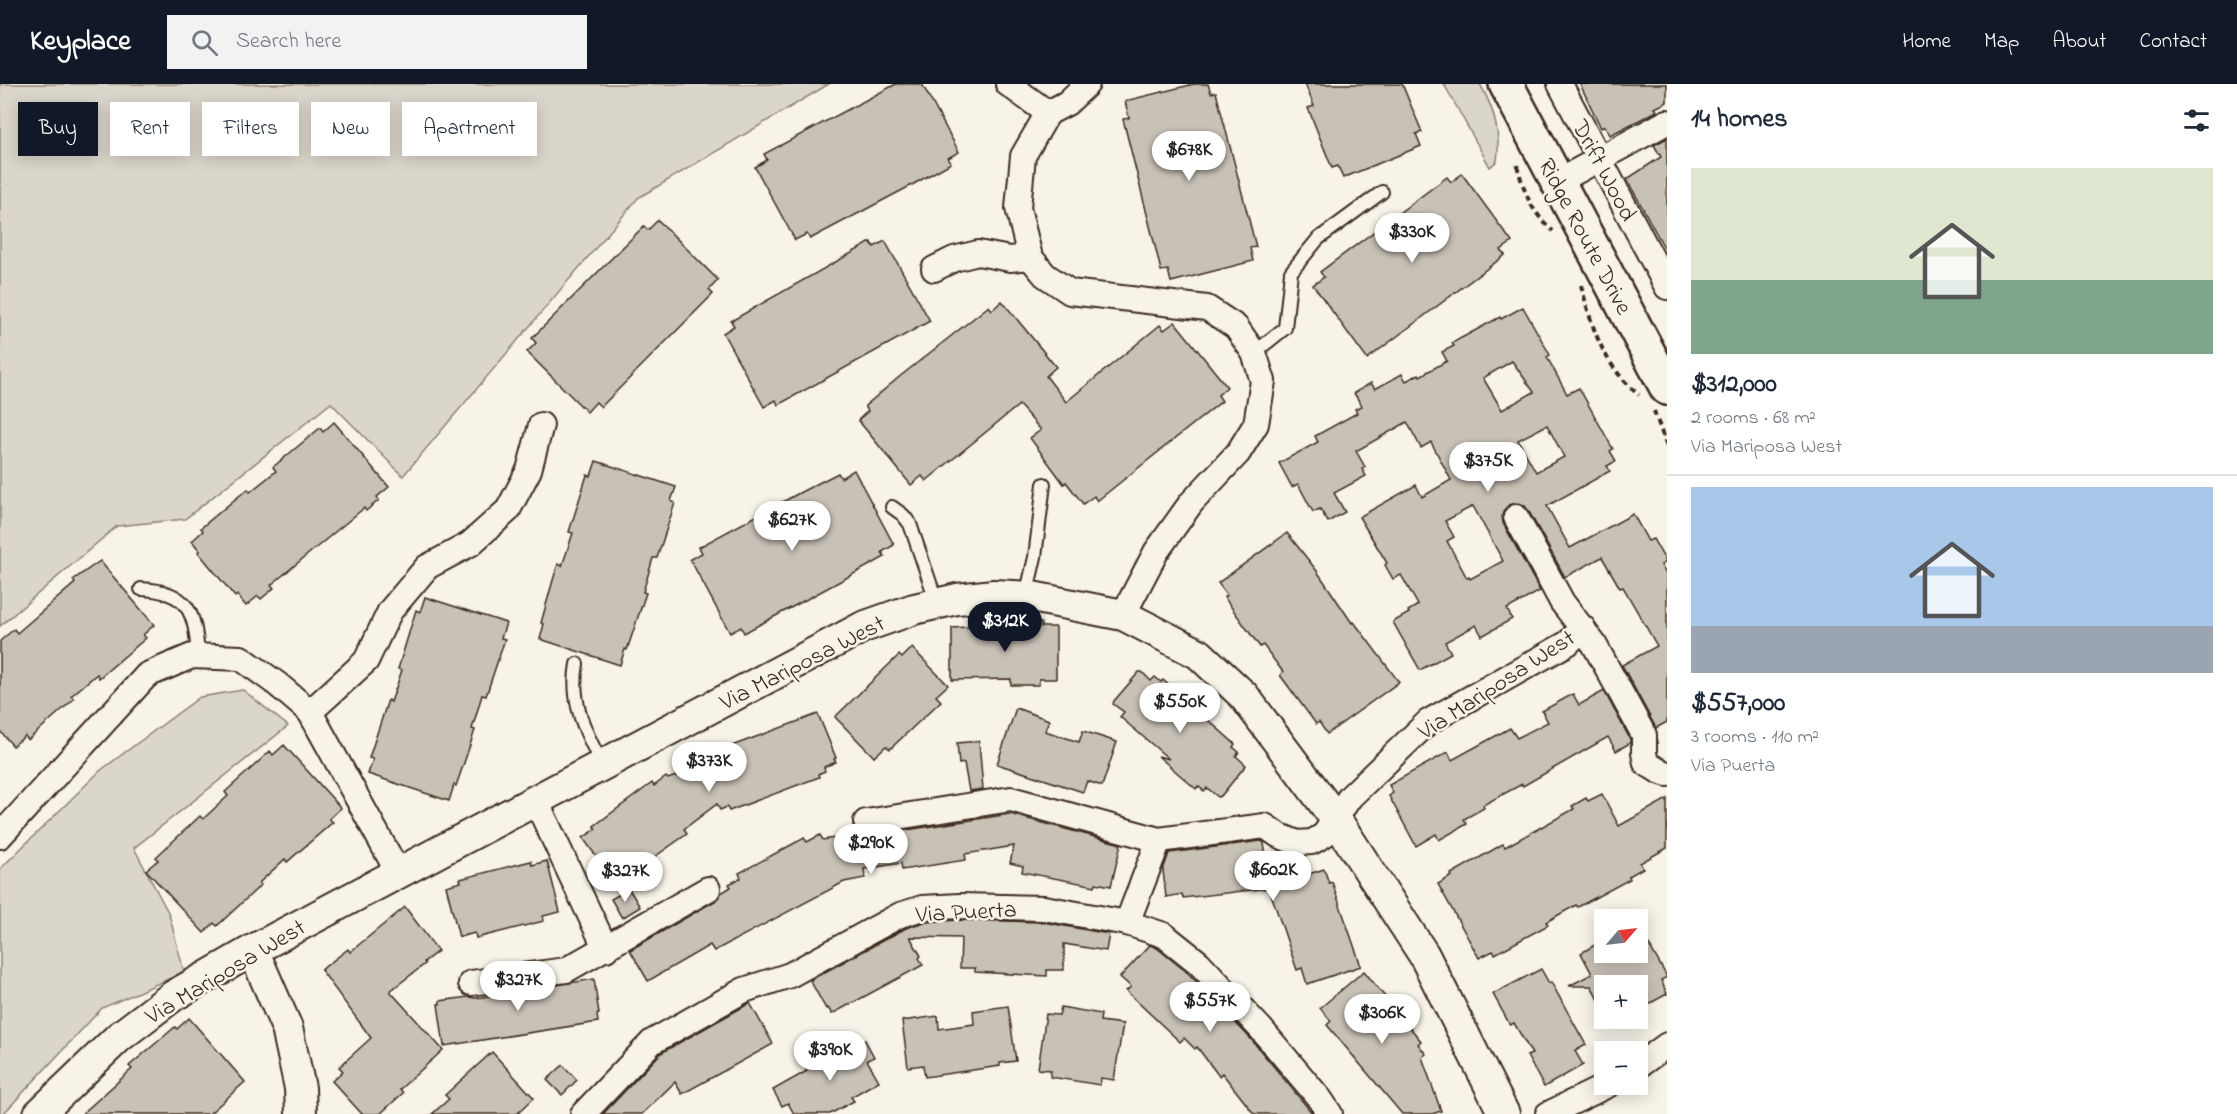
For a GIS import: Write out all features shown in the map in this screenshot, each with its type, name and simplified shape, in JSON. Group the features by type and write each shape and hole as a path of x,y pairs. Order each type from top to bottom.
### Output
{"main road":[{"name":"Ridge Route Drive","path":"1506,84 1557,182 1655,398"}],"street":[{"path":"1008,84 1048,113"},
{"path":"1087,84 1067,103 1048,113 1023,156 1018,208 1030,257 1045,275 1070,292 1207,308 1236,327 1254,353 1263,381 1256,424 1238,453 1191,503 1155,552 1123,615"},
{"name":"Drift Wood","path":"1560,84 1667,287"},
{"path":"1557,182 1667,122"},
{"path":"934,269 954,259 978,253 1010,259 1030,257"},
{"path":"310,712 366,660 390,611 427,567 470,543 508,510 529,470 541,425"},
{"name":"Via Mariposa West","path":"1516,517 1562,602 1594,644 1644,735 1644,753 1647,763 1667,774"},
{"name":"Via Mariposa West","path":"39,1114 118,1037 173,996 253,951 863,627 957,599 994,595 1026,597 1123,615 1199,654 1244,696 1335,818 1424,955 1504,1114"},
{"name":"Via Mariposa West","path":"1158,840 1265,826 1278,835 1298,843 1312,842 1324,835 1350,797 1428,722 1568,643 1583,628"},
{"path":"0,836 147,675 192,656 241,658 310,712 399,874"},
{"path":"866,822 1011,799 1158,840 1127,923"},
{"path":"536,801 606,949"},
{"path":"471,983 566,970 708,889"},
{"name":"Via Puerta","path":"583,1114 652,1042 744,990 790,975 900,915 922,908 1044,908 1127,923 1164,935 1199,963 1261,1029 1330,1114"},
{"path":"253,951 287,1028 300,1088 301,1114"},
{"path":"1648,1059 1667,1045"},
{"path":"1548,1114 1594,1092"}],"lane":[{"path":"1254,353 1285,328 1291,272 1317,239 1382,192"},
{"path":"1026,597 1035,557 1044,484"},
{"path":"892,507 903,514 910,524 937,604"},
{"path":"141,589 162,590 182,601 191,613 198,656"},
{"path":"577,664 576,705 584,731 603,765"}],"path":[{"path":"1516,160 1525,194 1538,217 1559,237"},
{"path":"1579,280 1595,335 1606,358 1624,382 1655,398 1667,447"}],"shaded area":[{"path":"0,84 829,84 638,198 403,476 331,403 185,519 117,526 0,626"},
{"path":"1444,84 1480,84 1493,112 1497,131 1497,161 1490,167"},
{"path":"243,690 288,726 134,848 169,914 184,972 102,1008 3,1114 0,1114 0,869 101,770 200,697"}],"building":[{"path":"896,84 922,84 959,152 948,158 951,163 912,185 810,239 807,234 795,240 755,167 767,160 764,154"},
{"path":"1194,84 1208,84 1211,93 1216,92 1256,247 1250,248 1253,261 1171,282 1168,270 1161,271 1123,119 1129,118 1125,101"},
{"path":"1305,84 1402,84 1422,132 1416,134 1421,146 1343,178 1338,166 1332,168 1308,108 1314,106"},
{"path":"1580,84 1667,84 1667,102 1655,108 1657,111 1610,135 1605,126 1601,128"},
{"path":"1667,138 1667,253 1627,179 1661,157 1654,145"},
{"path":"1462,174 1512,242 1501,250 1505,255 1367,359 1313,285 1324,277 1320,272 1447,177 1451,182"},
{"path":"658,220 718,280 709,290 713,294 601,407 596,402 587,412 527,352 536,343 532,338 644,226 648,230"},
{"path":"885,241 930,321 778,405 776,400 764,407 723,333 734,326 731,321 871,242 874,247"},
{"path":"1002,301 1056,367 1046,376 1066,402 1160,325 1164,330 1175,322 1227,387 1218,395 1222,401 1097,501 1094,496 1083,504 1066,482 1064,484 1030,438 1041,430 1019,405 926,481 922,476 911,485 858,420 868,411 865,406 898,378 989,306 992,310"},
{"path":"1523,307 1550,355 1547,357 1567,394 1579,388 1613,449 1610,451 1616,461 1607,466 1610,471 1547,506 1570,548 1633,514 1648,541 1653,539 1666,562 1661,565 1667,576 1667,722 1656,728 1622,665 1657,646 1623,587 1620,588 1602,557 1565,577 1528,510 1524,505 1517,503 1509,505 1502,516 1503,523 1540,591 1507,609 1512,619 1482,636 1476,625 1445,642 1451,653 1420,670 1393,622 1418,605 1401,575 1393,579 1385,565 1387,563 1359,517 1416,485 1422,497 1451,480 1431,442 1421,448 1407,422 1356,451 1365,467 1362,469 1366,476 1334,493 1345,512 1328,522 1320,509 1313,512 1298,484 1292,487 1279,463 1318,442 1315,436 1357,413 1355,409 1362,406 1354,393 1371,383 1375,389 1402,374 1406,381 1419,374 1420,376 1447,361 1442,352 1454,346 1452,343 1500,317 1501,319","holes":["1512,361 1534,392 1502,410 1483,378","1547,425 1564,457 1536,472 1518,440","1473,506 1503,561 1470,579 1467,578 1447,541 1454,537 1445,521"]},
{"path":"334,422 389,487 366,511 364,508 271,585 274,588 261,599 258,596 246,606 237,595 235,597 198,552 200,551 192,541 203,531 201,528 234,500 248,489 250,492 276,471 273,467 320,428 323,432"},
{"path":"596,461 676,487 671,501 675,503 657,558 653,558 643,592 646,593 620,665 540,639 544,624 541,623 558,564 562,566 573,533 569,532 587,475 591,476"},
{"path":"854,470 894,545 882,552 885,557 744,633 741,627 730,633 690,559 702,553 699,547 838,473 841,478"},
{"path":"1287,533 1317,571 1352,623 1354,622 1399,682 1327,734 1319,722 1316,724 1280,675 1283,672 1263,645 1260,647 1249,632 1224,597 1227,595 1218,583"},
{"path":"100,561 154,625 143,635 146,638 99,678 97,674 71,696 74,699 28,740 25,736 13,746 0,731 0,641 14,629 17,633 75,583 73,580"},
{"path":"425,597 506,623 501,638 505,639 486,696 482,695 472,729 475,730 449,801 368,774 373,759 369,758 388,700 391,702 402,670 398,669 416,610 420,612"},
{"path":"968,623 1041,623 1041,627 1056,627 1056,679 1039,679 1039,685 1011,685 1011,679 952,680 952,628 968,627"},
{"path":"912,648 948,685 936,696 941,701 890,749 886,746 874,757 835,717 899,655 902,658"},
{"path":"1139,672 1151,681 1155,677 1161,682 1163,680 1235,744 1233,747 1239,752 1236,756 1246,765 1221,796 1218,797 1207,788 1204,791 1198,786 1196,789 1158,756 1169,759 1120,717 1124,712 1113,704 1114,701"},
{"path":"1604,691 1630,743 1616,751 1608,737 1523,786 1522,784 1483,805 1484,808 1464,819 1467,824 1439,840 1436,834 1416,846 1389,796 1393,793 1389,785 1448,752 1452,760 1510,728 1517,738 1548,722 1542,711 1573,694 1579,705"},
{"path":"1016,708 1049,720 1045,731 1079,742 1083,731 1117,742 1102,786 1087,781 1083,792 997,764"},
{"path":"818,714 836,758 834,759 836,762 824,767 825,771 818,774 819,777 729,811 727,807 720,810 717,804 684,829 687,834 616,884 583,838 596,829 594,826 652,783 654,786 666,777 668,779 703,766 701,761 709,758 707,755"},
{"path":"979,741 983,789 969,791 964,763 959,764 957,743"},
{"path":"284,745 341,808 329,819 333,822 287,862 285,859 217,926 214,923 204,933 146,870 158,860 156,857 200,816 203,819 228,796 225,792 270,751 273,755"},
{"path":"1602,794 1619,826 1667,799 1667,848 1640,863 1643,868 1629,876 1630,879 1578,907 1576,905 1546,922 1548,925 1495,954 1493,951 1479,958 1438,884 1503,844 1505,847 1574,809 1572,806 1586,798 1588,801"},
{"path":"1010,814 1121,844 1111,886 1096,883 1095,886 1022,872 1023,866 1010,863 1014,846 965,854 966,860 902,870 901,863 864,869 865,878 844,882 714,951 710,945 648,981 630,950 715,901 721,893 731,887 729,884 741,878 739,873 804,838 807,842 820,835 823,840 859,834 868,836"},
{"path":"1261,841 1264,843 1270,887 1324,869 1329,883 1332,882 1361,966 1307,984 1302,968 1297,970 1269,888 1183,898 1182,894 1166,897 1163,870 1169,853"},
{"path":"531,861 532,865 547,861 560,912 543,916 544,921 476,938 475,933 459,937 446,886 461,882 460,879"},
{"path":"629,889 640,907 622,918 611,899"},
{"path":"405,907 438,951 390,991 443,1050 400,1089 403,1093 380,1114 362,1114 332,1081 343,1071 339,1067 371,1038 321,970 348,949 350,952"},
{"path":"960,920 1043,922 1109,934 1106,951 1064,944 1064,970 1047,970 1047,976 975,972 975,968 960,968 961,938 910,937 921,956 919,958 923,965 832,1014 828,1008 826,1009 810,980 906,928 925,922"},
{"path":"1648,943 1667,977 1661,980 1667,994 1648,1004 1648,975 1594,975 1594,991 1591,986 1569,986 1592,974 1581,953 1594,945 1594,963 1648,963"},
{"path":"1150,945 1189,974 1250,1038 1313,1114 1254,1114 1222,1073 1219,1076 1197,1047 1195,1049 1184,1038 1180,1042 1126,991 1131,987 1120,977"},
{"path":"1541,969 1549,983 1551,982 1586,1045 1575,1051 1583,1065 1544,1087 1527,1056 1532,1054 1514,1023 1510,1025 1493,994"},
{"path":"1364,971 1421,1041 1418,1044 1426,1054 1422,1057 1441,1111 1432,1114 1402,1114 1327,1025 1331,1021 1320,1008"},
{"path":"594,979 598,1022 444,1046 438,1004 440,1001 476,998"},
{"path":"750,1003 773,1044 682,1094 675,1082 642,1114 603,1114 661,1053"},
{"path":"1008,1006 1016,1061 1000,1063 1000,1066 925,1077 923,1065 908,1067 902,1021 938,1016 939,1029 974,1024 973,1011"},
{"path":"1061,1007 1101,1014 1100,1021 1123,1024 1114,1080 1101,1078 1100,1085 1050,1077 1051,1070 1038,1069 1046,1014 1059,1015"},
{"path":"189,1018 245,1082 209,1114 82,1114 132,1069 129,1066"},
{"path":"865,1040 874,1057 867,1060 879,1081 851,1097 854,1101 830,1114 794,1114 788,1103 782,1106 773,1090 807,1071 805,1068 828,1055 830,1058"},
{"path":"492,1052 534,1098 517,1114 432,1114 449,1099 445,1095"},
{"path":"563,1065 577,1080 562,1095 547,1080"}]}
